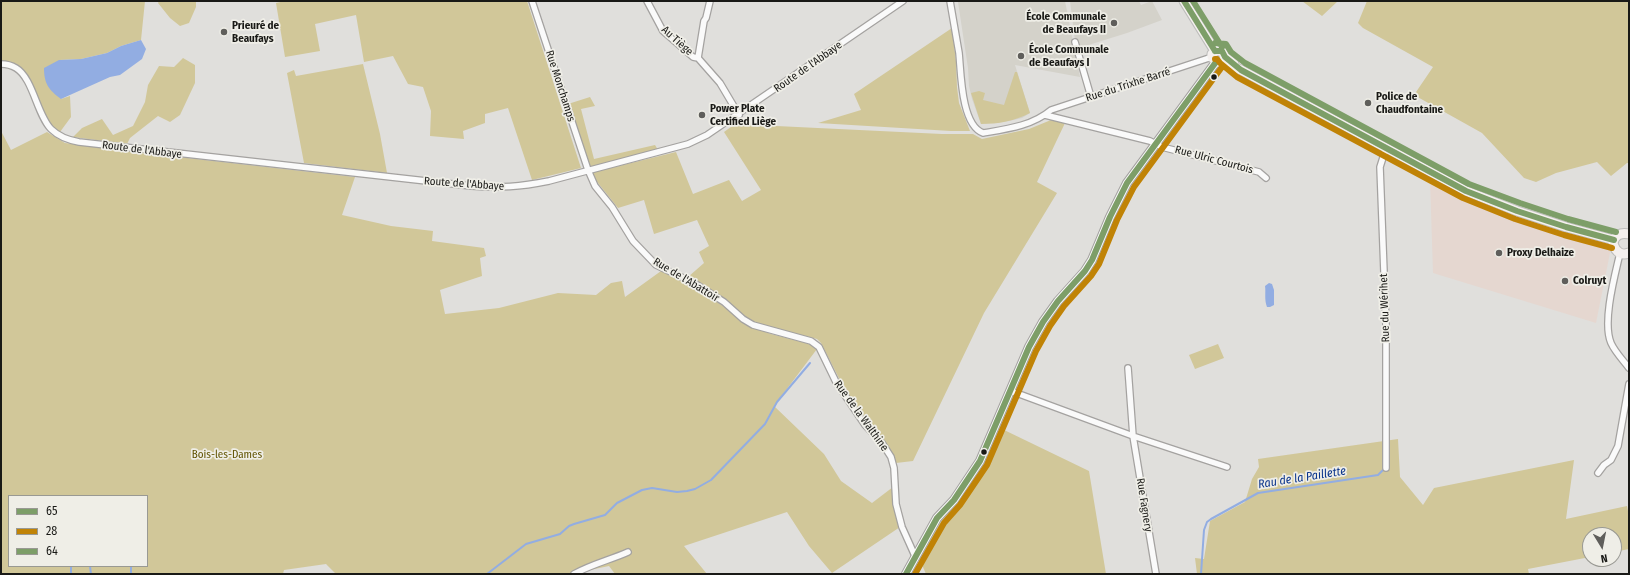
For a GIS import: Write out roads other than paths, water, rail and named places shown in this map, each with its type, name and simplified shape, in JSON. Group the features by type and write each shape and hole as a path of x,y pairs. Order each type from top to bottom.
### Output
{"main road":[{"path":"1184,1 1218,58 1439,177 1493,202 1566,227 1614,240"},
{"path":"1624,253 1614,248 1614,240 1620,234 1629,233"}],"street":[{"name":"Rue Monchamps","path":"532,1 588,170"},
{"name":"Au Tiège","path":"647,1 663,31 693,57 698,58 720,84 739,115"},
{"name":"Au Tiège","path":"698,58 704,21 710,1"},
{"name":"Route de l'Abbaye","path":"1,64 10,65 17,68 31,89 50,128 58,135 79,142 471,186 502,188 527,186 696,141 739,115 904,1"},
{"name":"Rue du Trixhe Barré","path":"950,1 959,59 963,98 976,128 983,133 1014,128 1041,119 1051,110 1218,58"},
{"path":"1075,42 1091,97"},
{"path":"906,574 937,518 958,494 980,461 1030,347 1043,322 1058,301 1085,271 1092,260 1110,216 1127,183 1218,58"},
{"name":"Rue Ulric Courtois","path":"1045,115 1156,143 1162,147 1259,172 1266,178"},
{"name":"Rue du Wérihet","path":"1386,148 1380,167 1386,325 1386,468"},
{"name":"Rue de l'Abattoir","path":"588,170 595,186 612,207 633,241 656,265 686,278 724,302 743,319 753,325 783,335 811,341 819,347"},
{"path":"1624,253 1608,313 1608,334 1616,352 1629,368"},
{"name":"Rue de la Walthine","path":"819,347 836,382 866,425 882,443 891,457 894,468 898,510 902,527 915,556"},
{"name":"Rue Fagnery","path":"1128,368 1133,436 1156,574"},
{"path":"1598,473 1604,464 1611,460 1618,446 1629,384"},
{"path":"1011,391 1133,436 1227,467"},
{"path":"574,574 588,566 616,558 628,552"}],"water":[{"path":"141,40 146,49 142,59 120,75 110,77 61,99 53,93 46,82 44,68 59,60 81,59 107,53 121,46"},
{"path":"1269,283 1272,284 1274,290 1274,305 1267,307 1265,286"}],"waterway":[{"path":"487,574 526,544 560,534 569,526 605,515 617,503 642,490 652,488 677,492 687,491 695,489 711,480 765,424 777,402 810,363"},
{"name":"Rau de la Paillette","path":"1201,574 1204,530 1207,522 1211,519 1258,493 1378,475 1384,469"},
{"path":"71,567 71,574"},
{"path":"90,567 91,574"},
{"path":"131,567 131,574"}],"place":[{"name":"École Communale de Beaufays II","path":"1114,23"},
{"name":"Prieuré de Beaufays","path":"224,32"},
{"name":"École Communale de Beaufays I","path":"1021,56"},
{"name":"Police de Chaudfontaine","path":"1368,103"},
{"name":"Power Plate Certified Liège","path":"702,115"},
{"name":"Proxy Delhaize","path":"1499,253"},
{"name":"Colruyt","path":"1565,281"}],"park label":[{"name":"Bois-les-Dames","path":"227,455"}]}
